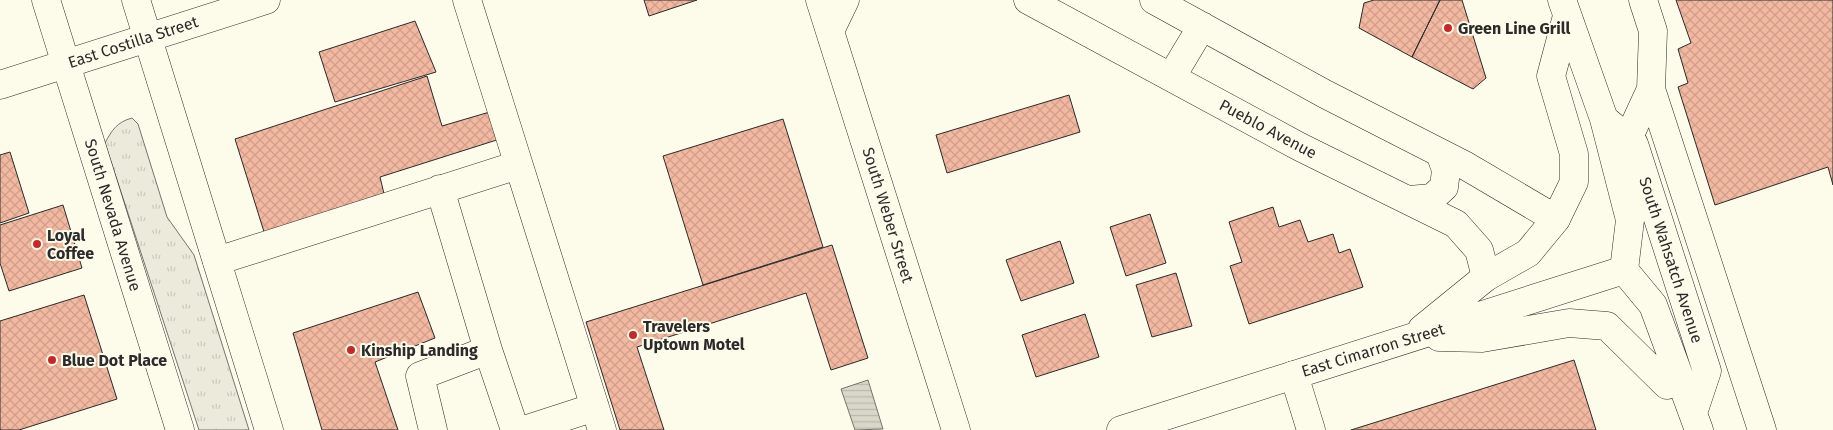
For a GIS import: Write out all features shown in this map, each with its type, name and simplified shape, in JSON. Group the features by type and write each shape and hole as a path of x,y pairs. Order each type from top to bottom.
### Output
{"main road":[{"name":"South Nevada Avenue","path":"46,0 180,430"},
{"path":"136,0 269,430"},
{"name":"East Costilla Street","path":"0,85 266,0"},
{"path":"467,0 598,418 524,430"},
{"name":"South Weber Street","path":"820,0 956,430"},
{"path":"830,31 845,0"},
{"name":"Pueblo Avenue","path":"1028,0 1172,76 1300,147 1456,224 1479,250 1486,277"},
{"path":"1154,0 1325,94 1466,166 1556,220"},
{"path":"1643,0 1653,31 1651,89 1762,430"},
{"path":"1565,8 1604,119 1596,160 1624,270 1667,386"},
{"path":"1412,337 1486,277 1528,253 1556,220 1574,182 1574,154 1551,76 1565,8"},
{"path":"1172,76 1202,26"},
{"path":"1628,139 1651,89"},
{"name":"South Wahsatch Avenue","path":"1604,119 1634,144 1707,371 1696,422"},
{"path":"1409,200 1432,198 1444,187 1446,170 1440,153"},
{"path":"217,261 518,165"},
{"path":"440,189 488,350 515,430"},
{"path":"1624,270 1653,305 1696,422"},
{"name":"East Cimarron Street","path":"1121,430 1624,270"},
{"path":"1412,337 1482,338 1569,323 1606,326 1667,386 1696,422"},
{"path":"433,430 420,376 488,350"},
{"path":"1294,374 1311,430"}],"green space":[{"path":"132,118 138,124 167,217 194,255 249,430 199,430 105,143 115,127"}],"shaded area":[{"path":"868,380 883,429 855,430 841,389"}],"building":[{"path":"644,0 697,0 649,16"},
{"path":"1374,0 1440,0 1412,57 1359,28 1364,3"},
{"name":"Green Line Grill","path":"1440,0 1462,0 1486,78 1473,89 1412,57"},
{"path":"1676,0 1833,0 1833,185 1828,167 1715,205 1678,87 1688,83 1678,49 1691,43"},
{"path":"415,21 436,72 335,102 319,52"},
{"path":"427,76 442,126 493,111 503,138 380,177 385,198 265,235 235,139"},
{"path":"1069,95 1080,132 947,173 936,135"},
{"path":"783,119 823,247 703,285 663,156"},
{"path":"10,152 29,213 0,223 0,155"},
{"name":"Loyal Coffee","path":"63,205 82,268 9,291 0,263 0,225"},
{"path":"1273,207 1279,227 1300,220 1308,242 1333,234 1339,253 1350,249 1363,287 1249,324 1230,266 1242,262 1229,222"},
{"path":"1150,214 1166,263 1126,276 1110,227"},
{"path":"1060,241 1074,283 1021,301 1006,260"},
{"name":"Travelers Uptown Motel","path":"832,245 868,358 831,370 806,293 637,347 664,430 620,430 586,322"},
{"path":"1176,273 1192,326 1152,337 1136,285"},
{"name":"Kinship Landing","path":"418,292 435,338 375,362 398,430 322,430 293,333"},
{"name":"Blue Dot Place","path":"84,295 117,399 19,430 0,430 0,321"},
{"path":"1085,314 1099,357 1036,377 1022,335"},
{"path":"1574,360 1596,430 1351,430"}],"place":[{"name":"Green Line Grill","path":"1448,28"},
{"name":"Loyal Coffee","path":"37,244"},
{"name":"Travelers Uptown Motel","path":"633,335"},
{"name":"Kinship Landing","path":"351,350"},
{"name":"Blue Dot Place","path":"52,360"}]}
